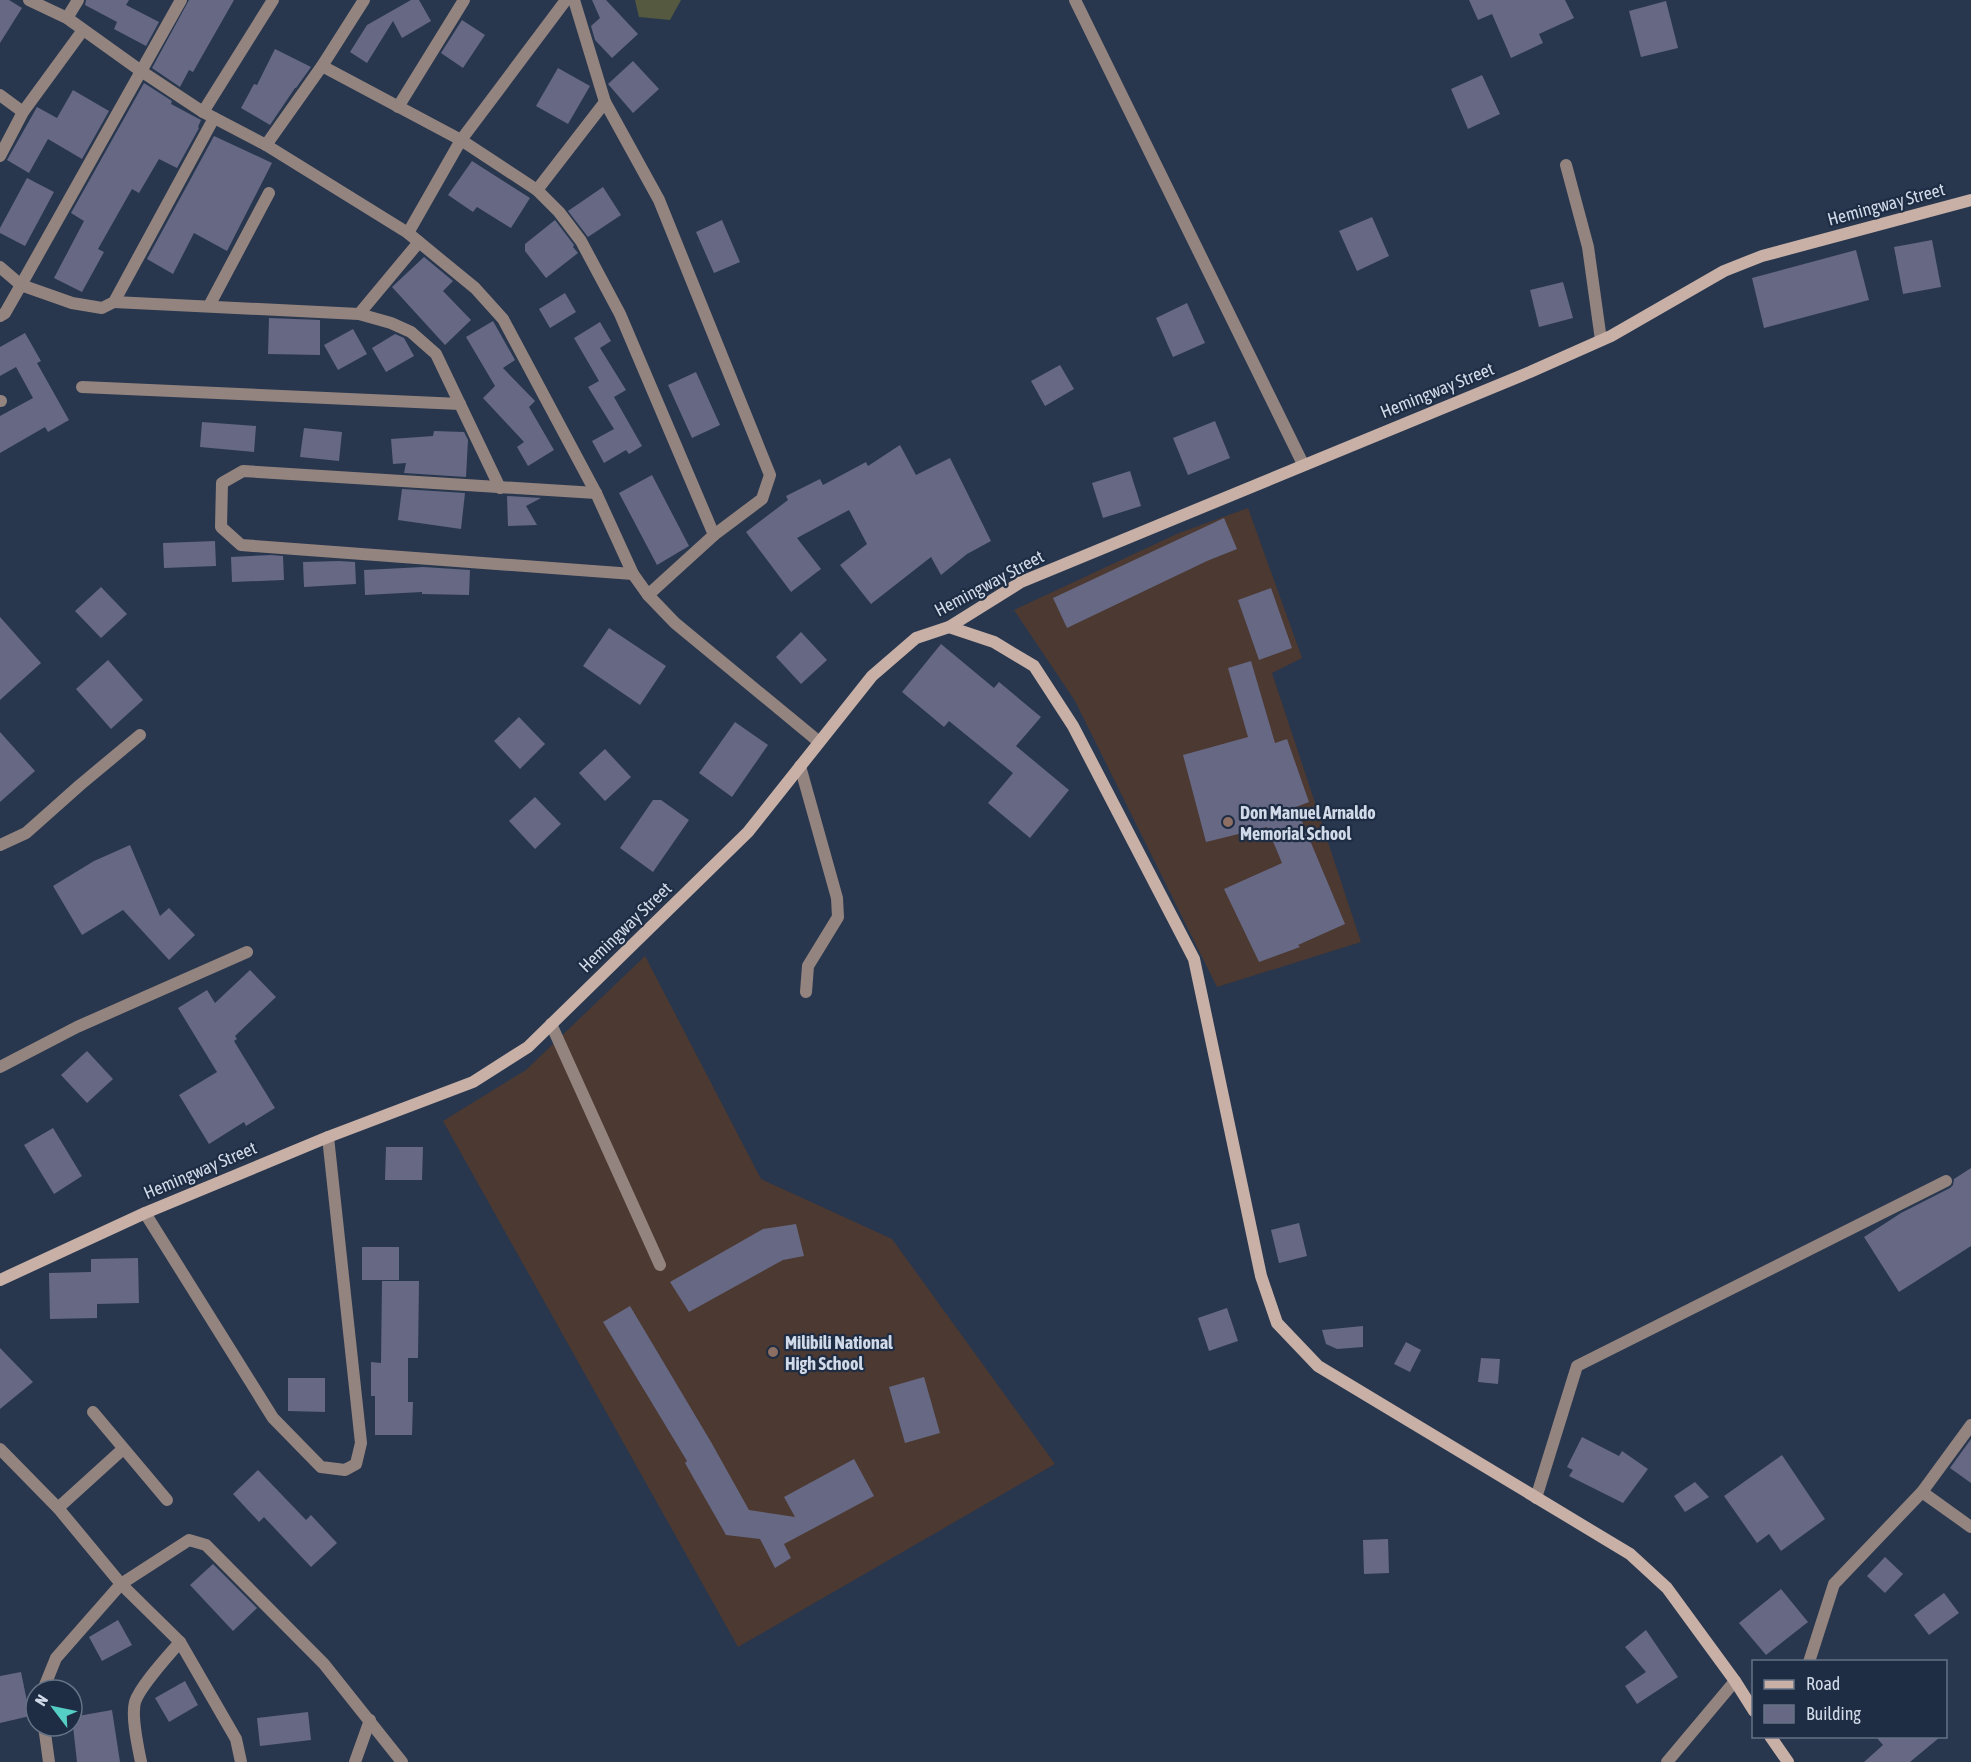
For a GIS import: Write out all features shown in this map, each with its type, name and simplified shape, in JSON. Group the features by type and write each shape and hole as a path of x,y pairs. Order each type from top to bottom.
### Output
{"main road":[{"name":"Hemingway Street","path":"0,1280 145,1213 328,1137 473,1082 528,1047 748,832 818,741 872,676 916,638 949,627 1021,582 1530,372 1601,340 1724,271 1762,256 1971,200"},
{"path":"949,627 994,642 1034,666 1073,726 1194,959 1261,1276 1277,1323 1318,1366 1630,1554 1667,1588 1735,1681 1752,1708"},
{"path":"1770,1738 1780,1757 1788,1762"}],"street":[{"path":"29,0 67,18 141,71 209,115 266,145 408,233 475,288 503,319 596,493 633,573 648,596 675,623 818,741"},
{"path":"67,18 78,0"},
{"path":"0,316 21,285 182,0"},
{"path":"114,302 209,115 273,0"},
{"path":"266,145 322,66 363,0"},
{"path":"398,107 464,0"},
{"path":"408,233 462,140 566,0"},
{"path":"574,0 605,102 659,200 770,475 762,500 714,536 648,596"},
{"path":"1075,0 1303,464"},
{"path":"0,156 22,112 83,30"},
{"path":"322,66 462,140 537,190 559,212 582,241 620,314 714,536"},
{"path":"0,95 22,112"},
{"path":"537,190 605,102"},
{"path":"1566,165 1588,247 1601,340"},
{"path":"209,306 269,193"},
{"path":"359,314 419,242"},
{"path":"0,267 21,285 72,303 102,308 114,302 209,306 359,314 391,323 411,332 436,354 500,488"},
{"path":"82,387 460,404"},
{"path":"596,493 243,471 222,483 221,527 241,545 633,573"},
{"path":"0,845 26,833 140,735"},
{"path":"800,766 837,898 838,917 808,966 806,992"},
{"path":"0,1067 77,1027 247,952"},
{"path":"551,1024 660,1265"},
{"path":"145,1213 273,1418 321,1467 345,1470 356,1464 361,1443 328,1137"},
{"path":"1536,1498 1577,1366 1946,1181"},
{"path":"93,1412 167,1500"},
{"path":"1810,1660 1834,1584 1922,1492 1971,1425"},
{"path":"0,1449 58,1508 121,1584 180,1642 236,1739 241,1762"},
{"path":"58,1508 123,1449"},
{"path":"1922,1492 1971,1527"},
{"path":"48,1678 56,1658 121,1584 189,1540 206,1545 324,1664 402,1762"},
{"path":"141,1762 136,1733 135,1702 151,1676 180,1642"},
{"path":"1667,1762 1735,1681"},
{"path":"355,1762 370,1720"},
{"path":"46,1738 49,1762"}],"shaded area":[{"name":"Don Manuel Arnaldo Memorial School","path":"1248,508 1302,658 1272,673 1361,942 1217,987 1075,701 1014,610 1179,533"},
{"name":"Milibili National High School","path":"645,956 761,1179 892,1239 1055,1464 738,1647 443,1121 526,1070"}],"green space":[{"path":"635,0 681,0 670,20 639,17"}],"building":[{"path":"0,0 9,0 22,8 0,43"},
{"path":"86,0 129,0 126,5 159,22 146,46 114,29 117,22 85,5"},
{"path":"189,0 234,0 193,72 189,70 180,87 152,68"},
{"path":"411,0 419,0 431,21 402,38 393,21 367,63 350,52 367,25"},
{"path":"592,0 606,0 638,34 612,58 595,40 591,26 600,18"},
{"path":"1469,0 1565,0 1574,18 1539,34 1543,43 1511,58 1492,14 1478,20"},
{"path":"1666,1 1678,48 1641,57 1629,11"},
{"path":"462,20 485,35 463,68 441,53"},
{"path":"275,49 311,67 270,125 241,108 254,84 257,85"},
{"path":"633,61 659,89 633,113 608,84"},
{"path":"558,68 590,86 568,124 536,106"},
{"path":"1482,75 1500,114 1468,129 1451,89"},
{"path":"144,83 172,101 171,104 201,120 199,128 177,168 159,159 139,193 132,189 98,249 104,252 82,292 54,278 84,221 71,213"},
{"path":"73,90 109,111 82,159 48,139 29,173 7,160 37,107 57,118"},
{"path":"214,136 272,163 227,251 194,233 173,274 147,259"},
{"path":"472,161 530,198 511,228 477,207 473,212 448,195"},
{"path":"27,178 54,192 25,246 0,233 0,228"},
{"path":"603,187 621,215 588,237 568,211"},
{"path":"1372,217 1389,256 1357,271 1339,231"},
{"path":"555,220 578,253 546,278 525,251 525,244"},
{"path":"722,220 740,262 714,273 696,232"},
{"path":"1932,240 1941,287 1903,294 1894,247"},
{"path":"1856,250 1869,300 1764,328 1752,278"},
{"path":"424,257 453,281 443,291 471,320 445,345 392,287"},
{"path":"1563,282 1573,318 1539,327 1530,290"},
{"path":"565,293 576,312 550,328 539,309"},
{"path":"1187,303 1205,343 1173,357 1156,318"},
{"path":"269,318 320,320 320,355 268,354"},
{"path":"493,321 515,360 503,368 535,401 529,407 554,450 528,466 517,447 524,442 483,398 495,386 466,337"},
{"path":"600,322 611,341 600,348 626,390 614,397 642,446 629,454 626,450 604,463 592,441 614,429 588,387 599,381 574,338"},
{"path":"353,329 367,354 338,370 324,345"},
{"path":"25,333 41,361 37,363 69,420 48,432 45,427 0,453 0,416 33,398 16,367 0,376 0,347"},
{"path":"395,334 404,338 414,356 386,372 372,348"},
{"path":"1060,365 1074,389 1045,406 1031,381"},
{"path":"696,372 720,425 692,438 668,385"},
{"path":"1215,421 1230,458 1188,475 1173,438"},
{"path":"202,422 256,426 254,452 200,447"},
{"path":"304,428 342,432 339,461 300,457"},
{"path":"434,431 464,432 468,440 466,477 404,473 406,463 393,464 391,439 433,436"},
{"path":"900,445 916,475 950,458 991,541 967,554 941,575 931,557 871,604 840,565 867,544 849,510 797,538 821,569 791,592 746,532 788,500 786,496 820,479 823,485 866,462 868,466"},
{"path":"1130,471 1141,506 1103,518 1092,483"},
{"path":"652,475 689,546 657,565 619,493"},
{"path":"402,489 465,493 461,529 398,520"},
{"path":"507,496 541,498 526,506 537,525 508,526"},
{"path":"1224,518 1237,549 1067,628 1053,598"},
{"path":"215,541 216,566 164,568 163,543"},
{"path":"283,556 284,580 232,582 231,557"},
{"path":"303,562 355,562 356,584 304,587"},
{"path":"423,567 470,570 469,595 422,594 422,592 365,595 364,570"},
{"path":"101,587 127,614 101,638 75,611"},
{"path":"1271,588 1292,648 1259,660 1238,600"},
{"path":"0,617 41,663 0,700"},
{"path":"609,628 666,666 640,705 583,666"},
{"path":"801,632 827,660 801,684 776,657"},
{"path":"941,644 994,688 999,682 1041,717 1016,746 1069,790 1030,838 988,803 1013,773 949,721 944,727 902,692"},
{"path":"108,660 143,700 111,729 76,689"},
{"path":"1251,661 1275,743 1287,739 1309,802 1296,807 1345,924 1298,945 1300,947 1259,962 1224,889 1282,863 1267,827 1206,842 1183,755 1248,737 1228,668"},
{"path":"519,717 545,744 520,769 494,741"},
{"path":"735,722 768,745 732,797 699,773"},
{"path":"0,732 35,771 0,802"},
{"path":"605,749 631,777 605,801 579,773"},
{"path":"535,797 561,824 535,849 509,821"},
{"path":"653,800 661,800 689,820 653,872 620,848"},
{"path":"130,845 160,916 169,908 195,935 169,960 123,910 82,935 53,886 94,861"},
{"path":"250,970 276,997 235,1036 237,1039 234,1041 275,1108 246,1126 244,1122 209,1144 179,1095 217,1072 178,1008 207,990 215,1003"},
{"path":"87,1051 113,1079 87,1103 61,1075"},
{"path":"53,1128 82,1176 54,1194 24,1145"},
{"path":"386,1147 423,1147 422,1180 385,1180"},
{"path":"1971,1168 1971,1246 1899,1292 1864,1237 1901,1213 1950,1188 1954,1179"},
{"path":"1299,1223 1307,1256 1279,1263 1271,1230"},
{"path":"796,1224 804,1256 783,1260 689,1312 670,1282 763,1229"},
{"path":"362,1247 399,1247 399,1280 362,1280"},
{"path":"138,1258 139,1303 97,1304 97,1318 50,1319 49,1273 91,1272 91,1259"},
{"path":"382,1281 419,1281 418,1358 408,1358 408,1402 413,1402 412,1435 375,1435 375,1396 371,1396 371,1362 381,1363"},
{"path":"630,1306 749,1510 795,1517 784,1497 854,1459 874,1496 784,1544 791,1558 775,1568 760,1539 726,1535 685,1463 687,1461 603,1322"},
{"path":"1227,1308 1238,1341 1209,1351 1198,1318"},
{"path":"1363,1326 1363,1347 1337,1349 1326,1344 1322,1330"},
{"path":"1406,1342 1421,1350 1410,1372 1394,1364"},
{"path":"0,1348 33,1382 0,1409"},
{"path":"1481,1358 1500,1359 1498,1384 1478,1382"},
{"path":"924,1377 940,1433 905,1443 889,1387"},
{"path":"288,1378 325,1378 325,1412 288,1411"},
{"path":"1582,1437 1619,1456 1622,1451 1648,1469 1623,1503 1569,1476 1573,1470 1567,1467"},
{"path":"1971,1439 1971,1483 1950,1468"},
{"path":"1782,1455 1825,1519 1781,1551 1769,1534 1757,1543 1724,1496"},
{"path":"258,1470 306,1520 311,1515 337,1543 311,1567 264,1517 259,1522 233,1494"},
{"path":"1695,1482 1709,1497 1685,1512 1674,1496"},
{"path":"1388,1539 1389,1573 1364,1574 1363,1540"},
{"path":"1885,1557 1903,1574 1885,1593 1867,1576"},
{"path":"213,1564 257,1608 233,1631 190,1585"},
{"path":"1781,1589 1808,1622 1766,1655 1739,1623"},
{"path":"1944,1593 1959,1613 1929,1635 1914,1615"},
{"path":"118,1620 132,1645 102,1661 89,1637"},
{"path":"1646,1630 1678,1677 1637,1704 1625,1686 1646,1672 1625,1647"},
{"path":"21,1672 24,1687 24,1717 0,1723 0,1676"},
{"path":"185,1681 198,1705 169,1722 155,1698"},
{"path":"112,1710 120,1762 77,1762 74,1738 84,1738 84,1715"},
{"path":"308,1712 311,1740 260,1746 257,1718"},
{"path":"1877,1738 1939,1738 1910,1762 1864,1762 1883,1745"}],"place":[{"name":"Don Manuel Arnaldo Memorial School","path":"1228,822"},
{"name":"Milibili National High School","path":"773,1352"}]}
